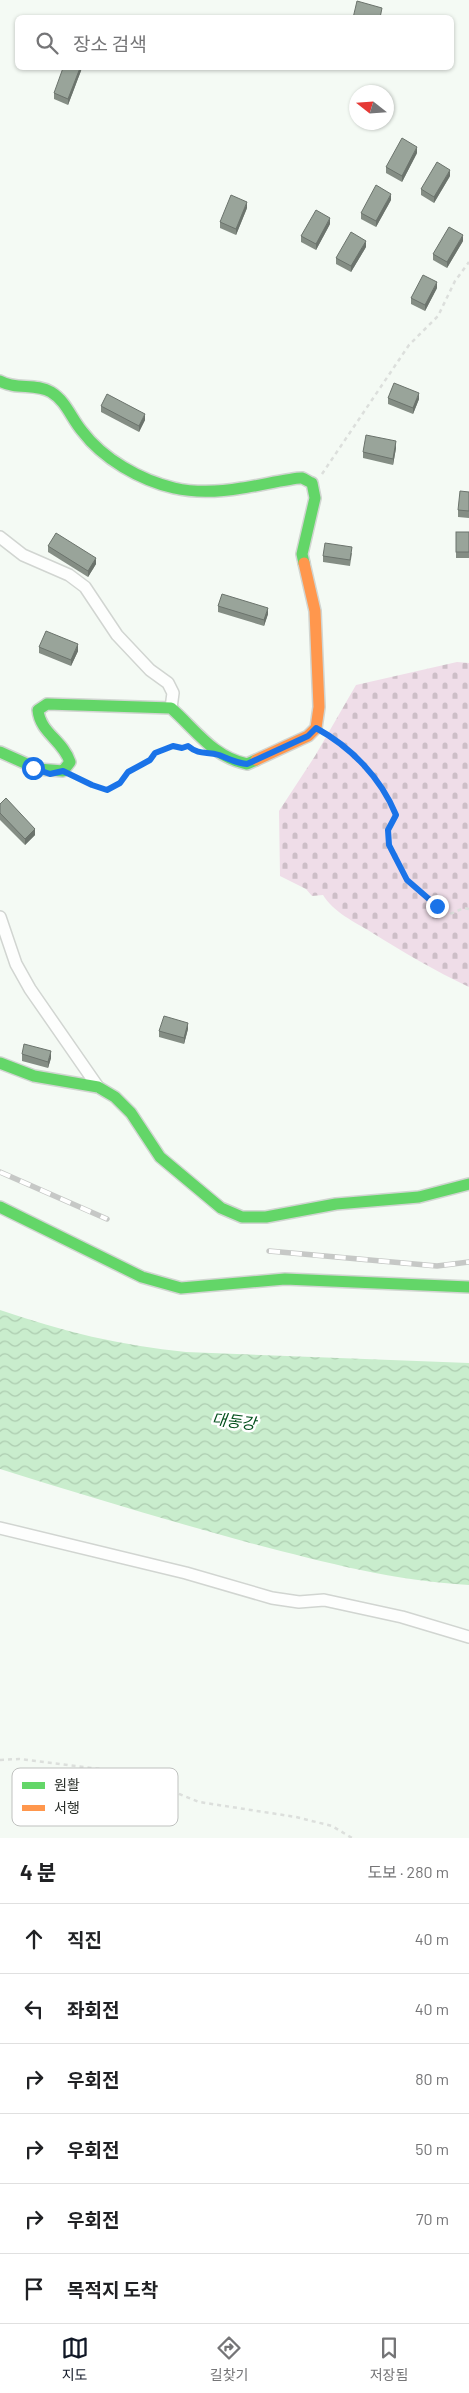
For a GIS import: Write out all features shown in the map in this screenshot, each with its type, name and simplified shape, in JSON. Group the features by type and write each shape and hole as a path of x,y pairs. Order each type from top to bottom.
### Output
{"street":[{"path":"0,381 22,388 36,387 50,391 62,401 82,431 92,441 132,472 156,483 185,490 212,492 301,478 312,483 315,498 302,554 315,611 320,707 316,728 308,736 247,764 236,763 217,754 184,718 171,708 47,704 38,710 38,720 44,729 68,751 70,762 63,771 50,774 0,752"},
{"path":"0,537 24,555 69,575 85,587 117,635 150,670 168,683 173,693 171,708"},
{"path":"0,917 16,964 30,989 98,1087"},
{"path":"0,1063 34,1076 98,1087 115,1096 131,1113 160,1157 220,1208 242,1217 266,1218 336,1204 420,1197 469,1184"},
{"path":"0,1208 142,1276 181,1288 285,1279 469,1287"},
{"path":"0,1528 186,1573 272,1598 299,1602 324,1600 402,1618 469,1637"}],"path":[{"path":"312,483 328,468 409,345 438,316 455,282 469,262"},
{"path":"316,728 329,735 366,767 388,796 396,815 388,830 389,845 407,880 418,891 450,914 464,908 469,909"},
{"path":"63,771 107,790 120,783 128,772 150,760 155,753 173,746 182,748 188,746 192,750"},
{"path":"0,1760 19,1759 92,1768"},
{"path":"178,1793 199,1802 296,1817 332,1826 352,1838"}],"green space":[{"path":"457,662 469,663 469,987 419,961 338,912 323,895 312,896 306,889 280,876 279,811 315,756 356,685"}],"water":[{"name":"대동강","path":"0,1310 92,1337 186,1352 469,1363 469,1585 386,1575 304,1557 93,1498 0,1469"}],"building":[{"path":"357,1 382,8 381,15 354,15"},
{"path":"62,70 79,70 68,99 54,93"},
{"path":"402,138 417,147 402,176 386,167"},
{"path":"437,162 450,170 434,197 421,189"},
{"path":"376,185 391,194 376,221 361,213"},
{"path":"231,195 247,202 236,229 220,222"},
{"path":"316,210 330,218 316,244 301,236"},
{"path":"449,227 463,235 447,262 433,254"},
{"path":"351,232 366,241 351,266 336,258"},
{"path":"423,275 437,282 425,305 411,298"},
{"path":"394,383 419,393 413,408 388,398"},
{"path":"107,394 145,414 139,426 101,406"},
{"path":"366,435 396,441 393,459 363,452"},
{"path":"460,491 469,492 469,511 458,510"},
{"path":"456,532 469,532 469,552 456,552"},
{"path":"56,533 96,558 88,571 48,546"},
{"path":"325,543 352,547 350,560 323,556"},
{"path":"222,594 268,608 264,620 218,606"},
{"path":"46,631 78,644 71,660 39,647"},
{"path":"6,798 35,829 25,839 0,813 0,804"},
{"path":"164,1016 188,1023 184,1038 159,1031"},
{"path":"24,1044 51,1051 48,1062 22,1054"}],"railway":[{"path":"0,1172 107,1219"},
{"path":"269,1251 437,1266 469,1262"}],"traffic: fast":[{"path":"0,381 6,384 45,389 51,392 61,400 78,426 100,451 123,467 148,480 191,491 233,489 298,478 312,483 315,498 302,554 304,563"},
{"path":"0,752 38,769 63,771 70,762 67,754 43,725 38,710 47,704 171,708 206,742 224,755 247,764 256,760"},
{"path":"0,1063 34,1076 98,1087 115,1097 131,1113 160,1157 221,1208 242,1217 266,1217 336,1204 419,1197 469,1184"},
{"path":"0,1207 142,1277 181,1288 285,1279 469,1287"}],"traffic: slow":[{"path":"256,760 308,736 316,728 319,707 315,611 304,563"}],"route":[{"path":"33,768 50,774 63,771 107,790 120,783 128,772 150,760 155,753 167,750 173,746 182,748 188,746 196,753 217,754 236,763 247,764 308,736 316,728 329,735 366,767 388,796 396,815 388,830 389,845 407,880 437,906"}]}
